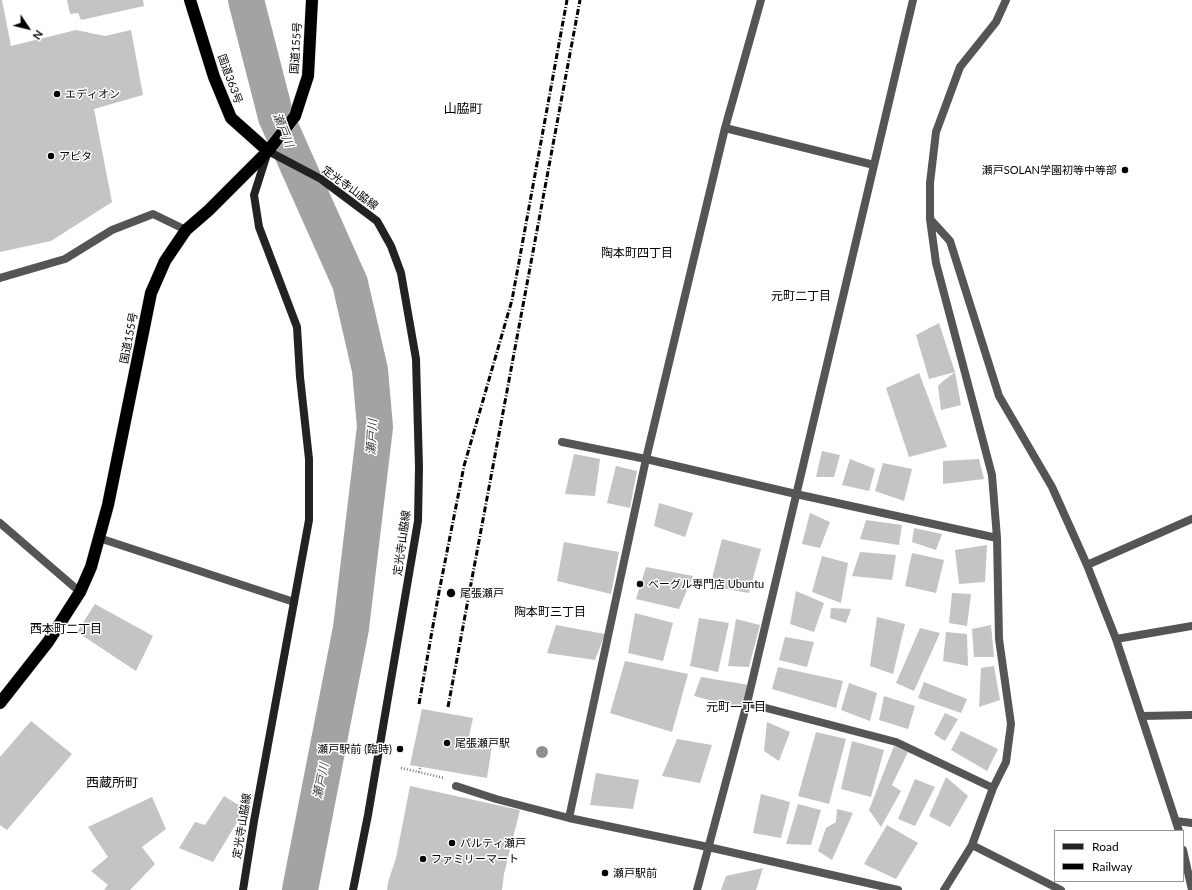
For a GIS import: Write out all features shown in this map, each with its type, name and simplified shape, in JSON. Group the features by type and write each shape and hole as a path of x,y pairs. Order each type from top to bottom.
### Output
{"highway":[{"name":"国道363号","path":"190,0 214,77 231,118 268,151"},
{"name":"国道155号","path":"0,704 48,642 80,592 91,567 108,505 151,293 165,261 186,230 209,210 268,151 295,116 308,76 312,0"}],"main road":[{"name":"定光寺山脇線","path":"243,890 255,814 308,520 309,458 300,377 297,327 259,227 254,195 268,151 321,179 377,221 391,246 401,273 416,359 419,467 418,521 368,815 353,890"}],"street":[{"path":"569,818 646,459 726,128 761,0"},
{"path":"697,890 747,703 913,0"},
{"path":"944,890 972,845 993,788 1006,762 1011,724 999,639 997,538 992,475 936,263 930,220 930,183 936,132 960,67 996,22 1006,0"},
{"path":"726,128 874,165"},
{"path":"0,278 66,259 112,230 153,214 186,230"},
{"path":"930,220 950,241 999,396 1052,488 1087,565 1116,639 1179,830"},
{"path":"562,442 646,459 796,494 997,538"},
{"path":"1087,565 1192,519"},
{"path":"0,523 80,592"},
{"path":"99,538 294,602"},
{"path":"1116,639 1192,626"},
{"path":"747,703 896,742 993,788"},
{"path":"1142,716 1192,715"},
{"path":"456,786 496,799 569,818 708,847 898,890"},
{"path":"1176,821 1192,823"},
{"path":"972,845 1061,890"},
{"path":"1184,854 1192,890"}],"path":[{"path":"419,772 420,766"},
{"path":"400,768 455,780 456,786"}],"building":[{"name":"アピタ","path":"0,0 2,0 11,46 76,30 105,36 131,30 143,95 94,109 112,202 51,241 0,252"},
{"path":"67,0 143,0 144,6 81,20 78,13 70,14"},
{"path":"939,323 955,372 929,379 916,335"},
{"path":"955,372 961,405 941,410 938,386"},
{"path":"919,373 947,447 909,457 886,388"},
{"path":"822,451 840,455 834,477 816,477"},
{"path":"574,454 600,459 595,496 565,494"},
{"path":"850,459 875,469 869,491 842,485"},
{"path":"979,459 984,479 943,484 943,461"},
{"path":"883,463 912,469 904,501 875,491"},
{"path":"616,466 637,471 630,508 607,503"},
{"path":"659,503 693,513 685,537 654,526"},
{"path":"810,513 830,522 820,548 802,544"},
{"path":"866,520 902,525 899,545 860,539"},
{"path":"914,528 942,534 936,550 912,542"},
{"path":"722,539 761,549 749,593 710,586"},
{"path":"564,542 619,552 611,594 557,581"},
{"path":"987,545 985,582 959,584 955,550"},
{"path":"860,552 896,555 892,580 852,576"},
{"path":"912,553 944,560 936,593 905,586"},
{"path":"822,556 848,563 841,603 812,592"},
{"path":"646,567 693,576 679,609 636,599"},
{"path":"796,591 824,603 814,632 790,624"},
{"path":"952,593 971,594 967,626 949,623"},
{"path":"95,604 153,636 136,671 77,632"},
{"path":"831,608 851,609 846,623 830,618"},
{"path":"635,613 673,623 663,661 628,653"},
{"path":"877,617 905,624 893,674 870,666"},
{"path":"699,618 729,623 718,672 690,666"},
{"path":"736,619 760,625 749,667 728,666"},
{"path":"556,625 605,634 595,660 547,653"},
{"path":"991,625 994,657 974,657 972,629"},
{"path":"920,628 940,633 914,691 896,683"},
{"path":"946,632 967,634 968,666 943,661"},
{"path":"785,637 814,642 807,667 779,660"},
{"path":"625,661 688,674 672,732 610,713"},
{"path":"994,666 1000,700 979,707 981,668"},
{"path":"778,667 843,681 836,708 772,689"},
{"path":"701,677 749,685 743,709 694,696"},
{"path":"924,682 967,699 961,713 918,698"},
{"path":"849,683 877,693 870,721 841,710"},
{"path":"884,696 915,706 908,729 879,720"},
{"name":"尾張瀬戸駅","path":"422,709 473,718 468,741 492,745 487,778 410,765"},
{"path":"945,713 958,719 945,741 934,734"},
{"path":"31,721 72,754 7,830 0,825 0,757"},
{"path":"767,722 790,732 779,761 764,751"},
{"path":"961,731 998,749 987,771 951,750"},
{"path":"816,732 846,739 829,804 798,796"},
{"path":"677,739 712,745 700,783 662,776"},
{"path":"852,741 884,750 871,797 841,789"},
{"path":"894,746 908,752 892,785 901,791 881,827 869,810"},
{"path":"596,773 639,780 633,809 590,805"},
{"path":"946,777 968,796 950,827 929,816"},
{"path":"915,779 935,787 915,826 898,819"},
{"name":"パルティ瀬戸","path":"410,786 520,810 504,874 502,890 387,890 388,882 396,858"},
{"path":"761,794 790,802 781,838 753,833"},
{"path":"224,796 245,809 213,862 179,848 195,822 205,825"},
{"path":"152,797 166,829 142,847 155,864 130,890 104,890 108,885 91,871 108,857 88,827"},
{"path":"798,804 821,810 811,845 786,844"},
{"path":"837,809 853,813 832,860 818,851 826,828 836,822"},
{"path":"887,825 918,843 896,879 864,864"},
{"path":"763,868 756,890 721,890 726,876"}],"waterway":[{"name":"瀬戸川","path":"246,0 276,117 350,283 370,370 375,427 351,628 300,890"}],"railway":[{"path":"419,704 464,466 512,300 567,0"},
{"path":"448,707 580,0"}],"place":[{"name":"エディオン","path":"57,94"},
{"name":"アピタ","path":"51,156"},
{"name":"瀬戸SOLAN学園初等中等部","path":"1125,170"},
{"name":"ベーグル専門店 Ubuntu","path":"640,584"},
{"name":"尾張瀬戸","path":"451,593"},
{"name":"尾張瀬戸駅","path":"447,743"},
{"name":"瀬戸駅前 (臨時)","path":"400,749"},
{"name":"パルティ瀬戸","path":"452,843"},
{"name":"ファミリーマート","path":"423,859"},
{"name":"瀬戸駅前","path":"605,873"}],"district":[{"name":"山脇町","path":"463,109"},
{"name":"陶本町四丁目","path":"637,253"},
{"name":"元町二丁目","path":"801,296"},
{"name":"陶本町三丁目","path":"550,612"},
{"name":"西本町二丁目","path":"66,629"},
{"name":"元町一丁目","path":"736,707"},
{"name":"西蔵所町","path":"112,783"}]}
